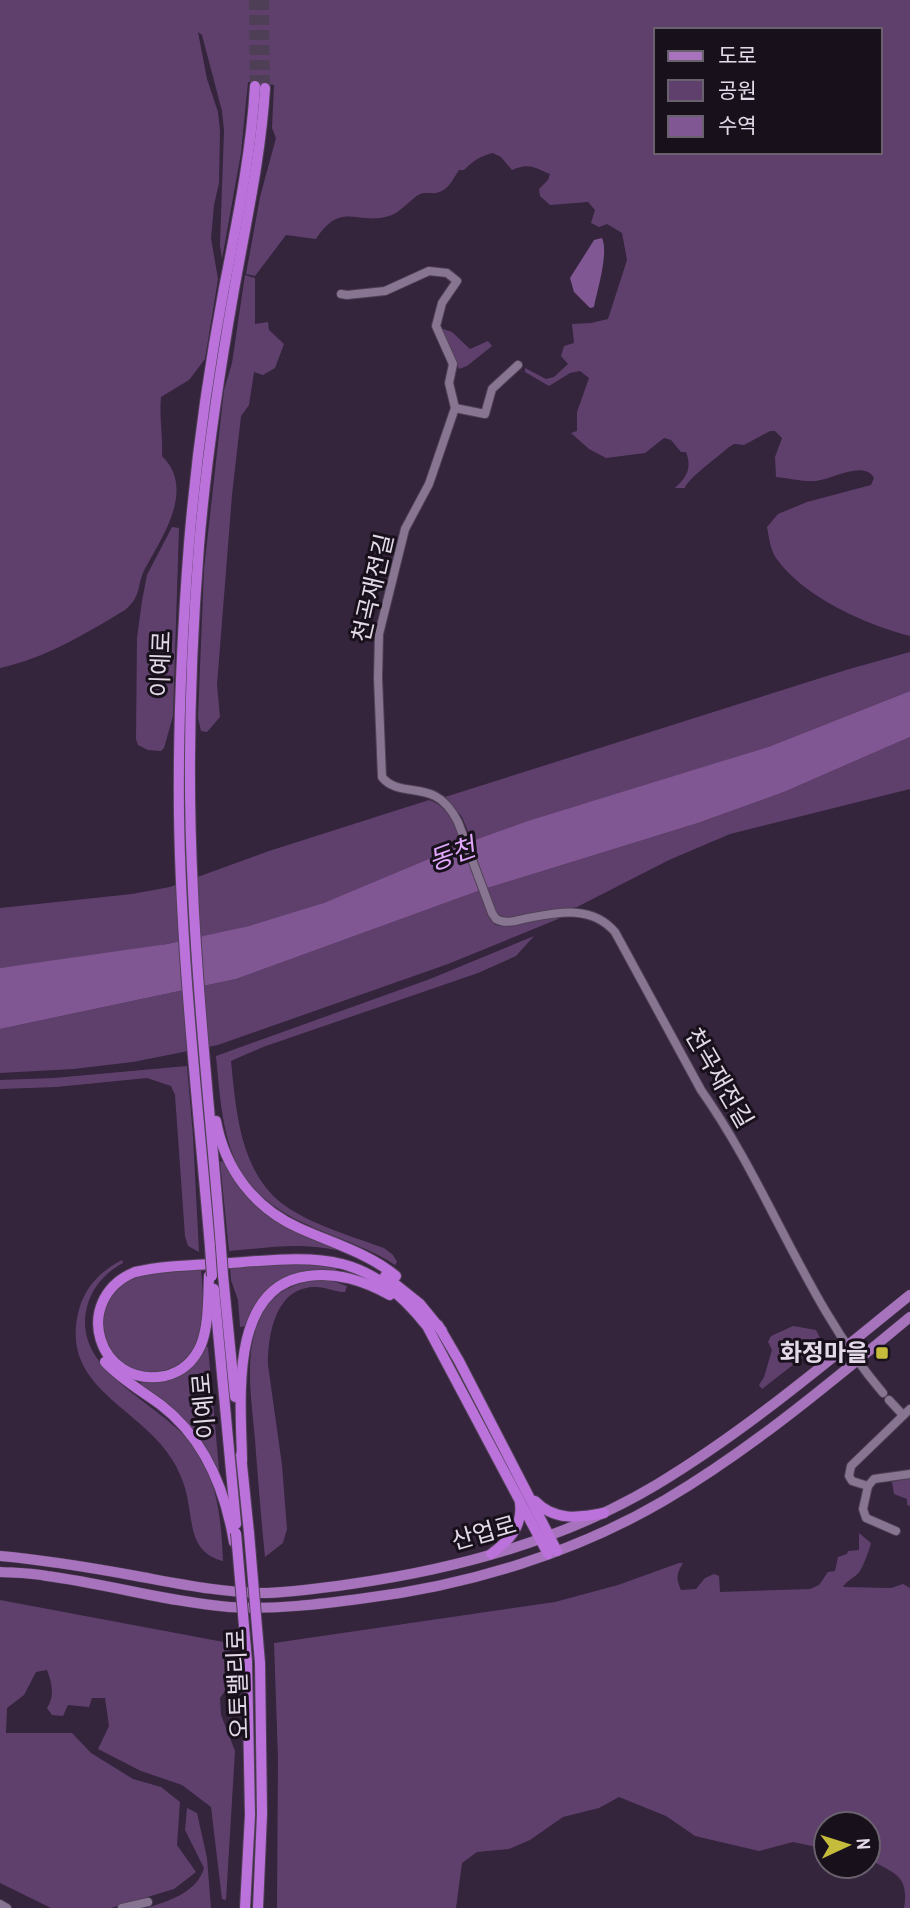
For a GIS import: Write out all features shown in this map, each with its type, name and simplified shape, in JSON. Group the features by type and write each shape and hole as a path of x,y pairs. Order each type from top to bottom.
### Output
{"highway":[{"name":"이예로","path":"234,1533 215,1276 216,1247 201,1068 185,712 208,464 220,370 260,149 260,87"},
{"path":"201,1068 223,1148 250,1194 288,1222 379,1264 394,1274 429,1311 442,1331 553,1553"},
{"path":"234,1533 211,1466 190,1433 161,1405 114,1372 97,1349 93,1338 91,1313 96,1299 111,1278 122,1270 145,1263 299,1251 318,1252 351,1260 387,1277 420,1304 442,1331"},
{"path":"215,1276 201,1345 189,1364 171,1375 148,1377 127,1372 110,1357 99,1335 97,1324 101,1302 114,1284 124,1276 146,1269 299,1258 326,1260 350,1267 381,1281 412,1308 427,1326 524,1496 559,1516 604,1513"},
{"name":"이예로","path":"215,1276 242,1460"},
{"path":"242,1460 244,1348 255,1315 263,1301 275,1289 303,1276 351,1278 392,1296 427,1326"},
{"name":"오토밸리로","path":"242,1460 260,1663 262,1814 258,1908"},
{"path":"491,1554 511,1538 524,1496"},
{"name":"오토밸리로","path":"234,1533 247,1661 250,1815 245,1908"}],"main road":[{"name":"산업로","path":"0,1556 48,1560 227,1591 268,1593 318,1589 397,1577 491,1554 545,1537 604,1513 656,1485 717,1445 910,1295"},
{"name":"산업로","path":"0,1572 47,1576 196,1603 270,1608 402,1594 471,1578 553,1553 611,1528 665,1500 747,1446 910,1317"}],"street":[{"name":"천곡재전길","path":"341,294 385,291 429,271 441,271 457,281 442,303 436,326 453,364 449,383 455,408 436,465 409,520 379,634 377,669 382,777 390,785 434,795 450,809 458,822 496,919 504,922 559,913 586,913 601,918 615,932 701,1090 717,1112 847,1345 903,1415"},
{"path":"455,408 485,414 492,389 518,365"},
{"path":"868,1486 850,1479 851,1466 910,1409"},
{"path":"896,1531 866,1518 863,1509 868,1486 874,1479 910,1474"},
{"path":"122,1908 148,1902"},
{"path":"0,1904 7,1908"}],"green space":[{"path":"0,0 910,0 910,636 855,617 818,596 787,572 772,551 767,527 778,514 807,502 871,485 874,478 869,473 848,472 816,481 776,477 775,457 782,438 775,431 770,431 744,445 734,444 729,447 697,473 685,488 675,488 683,480 688,463 686,452 681,452 671,440 664,438 645,453 606,458 589,449 571,433 577,431 577,412 589,378 580,371 570,373 549,386 525,372 525,368 546,379 554,377 568,364 561,356 564,346 574,343 572,324 608,319 627,260 622,233 607,224 599,227 591,223 595,210 588,202 550,205 540,196 539,189 550,174 528,166 512,170 501,157 488,154 464,170 459,170 444,190 420,194 389,216 342,217 325,227 316,239 286,235 255,276 246,274 260,197 276,138 272,128 274,85 248,82 241,153 222,259 222,111 202,35 198,32 207,79 218,112 220,131 219,183 211,238 218,279 205,359 189,380 161,397 162,456 172,469 176,482 173,511 131,605 80,636 17,664 0,668"},
{"path":"245,275 255,278 255,324 268,322 269,330 284,344 275,368 263,375 254,372 249,405 241,416 217,685 220,717 207,732 201,731 198,718 204,569 224,390 232,363"},
{"path":"440,328 452,332 470,349 488,341 492,346 467,366 459,369"},
{"path":"172,527 179,528 173,716 164,748 161,751 148,750 138,745 136,739 137,638 147,575"},
{"path":"910,652 910,691 768,747 472,841 462,817 445,797 846,670"},
{"path":"910,737 910,789 730,834 669,860 577,907 510,918 489,913 494,924 499,926 558,916 558,919 448,964 218,1045 133,1062 0,1073 0,1029 236,979 481,890 698,823 784,792"},
{"path":"429,800 447,812 464,844 343,896 286,916 205,936 123,951 0,968 0,908 132,894 170,887 269,851"},
{"path":"534,936 516,956 478,973 263,1047 231,1061 243,1139 249,1158 269,1192 306,1218 384,1248 393,1255 397,1262 395,1265 367,1249 287,1215 264,1199 248,1181 236,1161 228,1139 222,1115 216,1056 430,979"},
{"path":"187,1066 199,1252 188,1246 185,1236 175,1095 171,1086 147,1078 56,1087 0,1089 0,1080"},
{"path":"223,1161 245,1193 258,1205 271,1215 337,1248 336,1250 296,1246 229,1251 220,1162"},
{"path":"122,1260 123,1263 105,1276 96,1287 87,1307 86,1331 93,1352 125,1387 184,1435 198,1453 215,1492 223,1561 212,1557 199,1544 192,1527 183,1481 162,1445 107,1395 91,1378 80,1358 76,1335 83,1298 96,1279"},
{"path":"290,1262 337,1267 336,1272 288,1278 246,1326 240,1327 238,1300 230,1268"},
{"path":"201,1270 201,1327 196,1345 189,1355 169,1369 145,1371 134,1369 114,1355 100,1325 112,1290 135,1275"},
{"path":"314,1280 333,1281 347,1286 345,1292 317,1287 300,1290 282,1305 272,1328 268,1365 282,1465 287,1529 283,1543 265,1557 251,1394 252,1348 260,1318 269,1303 289,1288"},
{"path":"793,1326 816,1330 821,1340 816,1347 762,1389 759,1385 772,1350 768,1342 771,1336"},
{"path":"204,1347 208,1347 217,1470 194,1431 163,1400 138,1383 171,1379"},
{"path":"910,1478 910,1506 907,1505 907,1499 894,1494 892,1482"},
{"path":"859,1533 871,1543 860,1571 843,1587 891,1588 903,1584 910,1588 910,1908 904,1908 905,1896 901,1881 882,1866 882,1810 812,1810 812,1846 793,1842 759,1851 695,1836 666,1816 619,1797 599,1808 563,1817 530,1840 509,1849 477,1852 462,1863 456,1908 277,1908 278,1758 274,1643 555,1602 618,1585 679,1563 683,1563 678,1576 681,1590 696,1589 705,1578 714,1574 719,1576 720,1592 810,1589 819,1585 828,1572 835,1571 838,1557 848,1551 859,1550"},
{"path":"0,1600 229,1643 231,1683 220,1698 221,1715 235,1751 226,1900 222,1899 211,1807 182,1785 141,1771 98,1749 109,1726 105,1698 92,1698 89,1707 68,1705 63,1716 52,1715 47,1708 52,1689 47,1670 36,1672 24,1695 7,1708 6,1733 72,1733 91,1753 133,1779 161,1787 180,1802 177,1845 196,1872 174,1889 111,1908 51,1908 0,1883"},
{"path":"187,1808 197,1813 207,1858 211,1908 146,1908 173,1899 189,1889 204,1868 185,1830"}],"water":[{"path":"602,238 602,272 594,307 590,308 574,292 570,278 594,240"},
{"name":"동천","path":"910,691 910,737 784,792 698,823 481,890 236,979 0,1029 0,968 167,944 249,926 324,903 472,841 528,821 768,747"}],"tunnel":[{"path":"254,0 255,86"},
{"path":"264,0 265,88"}],"place":[{"name":"화정마을","path":"882,1353"}]}
